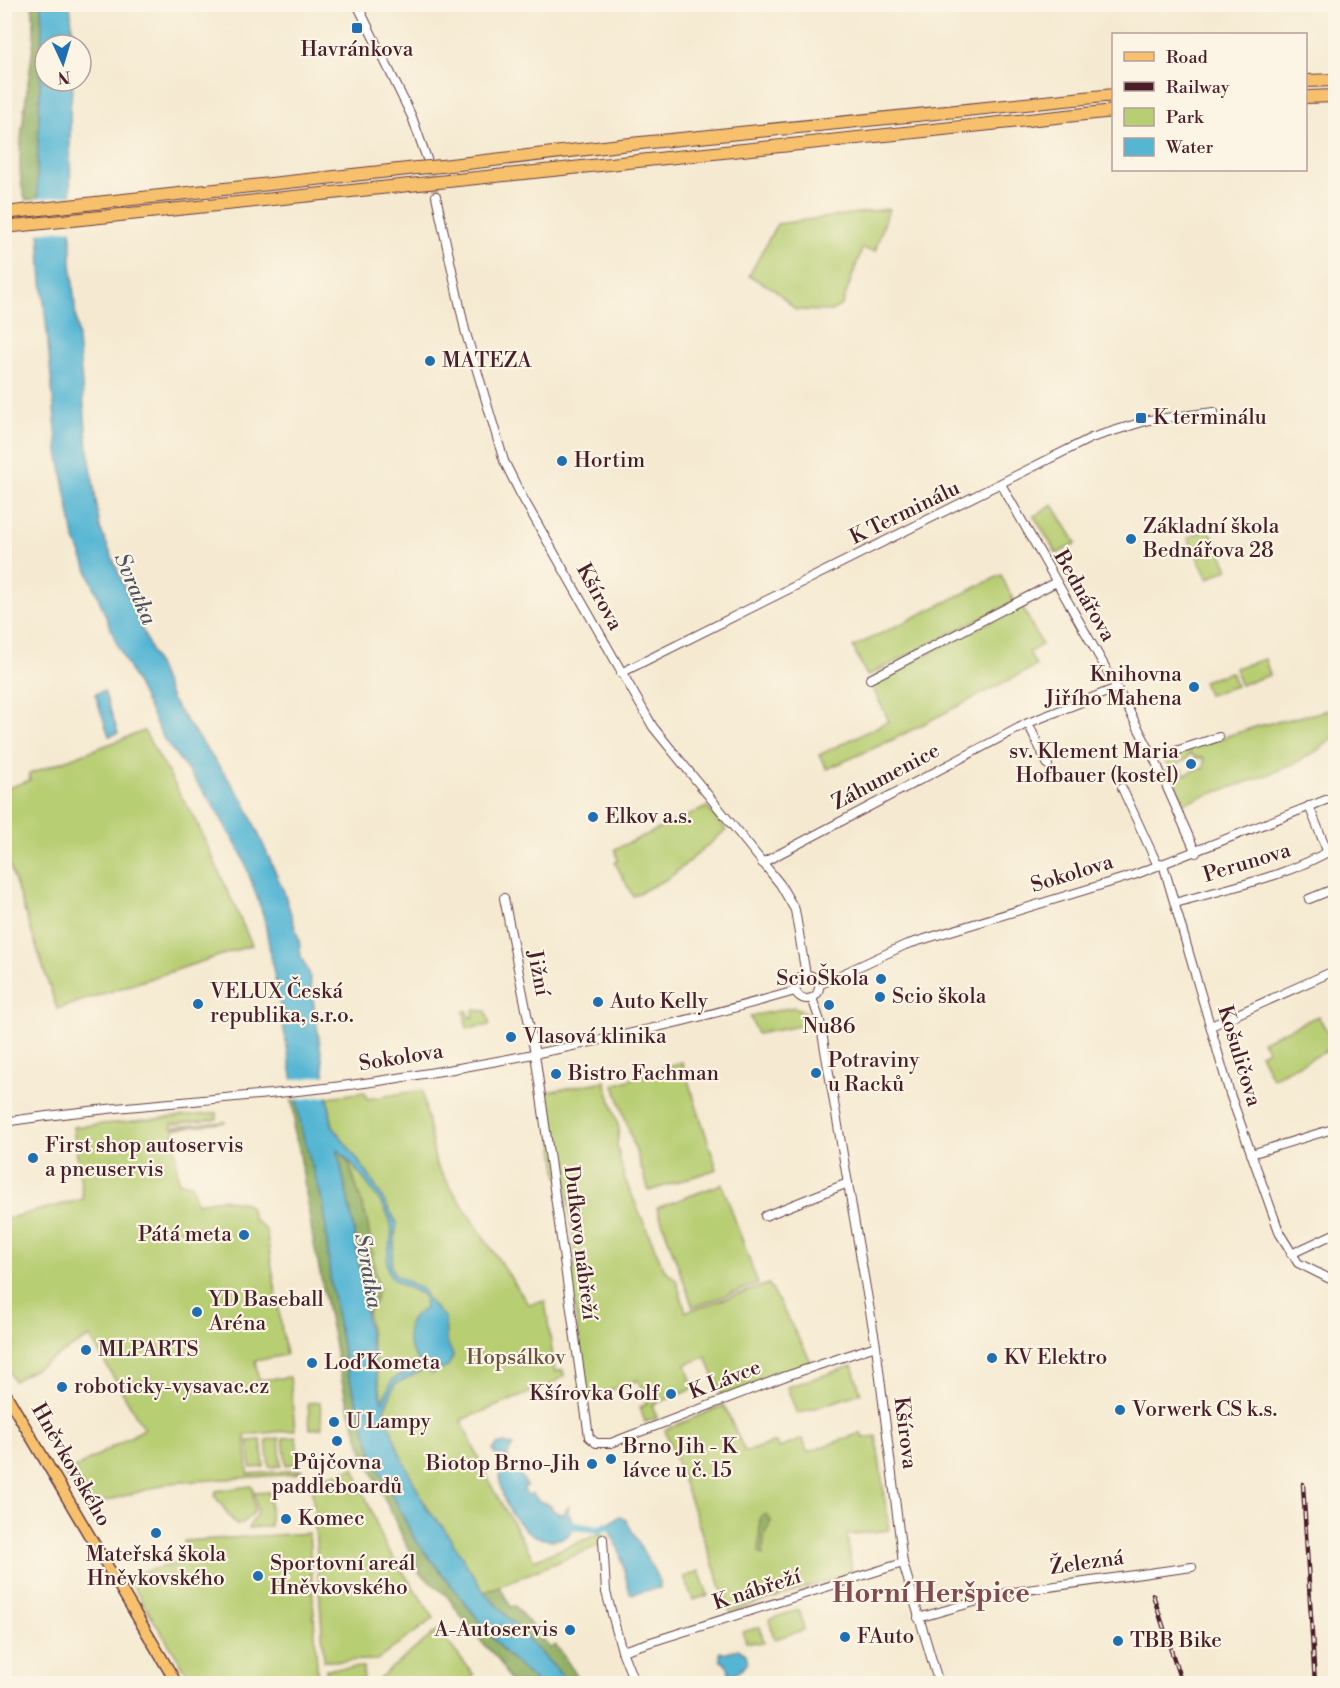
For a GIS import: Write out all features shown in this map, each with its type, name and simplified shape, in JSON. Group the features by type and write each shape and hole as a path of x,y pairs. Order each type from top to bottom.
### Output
{"highway":[{"path":"1307,81 1335,80"},
{"path":"7,212 621,145 1112,95"},
{"path":"1307,98 1335,96"},
{"path":"8,227 1112,111"}],"main road":[{"name":"Hněvkovského","path":"4,1391 177,1683"}],"street":[{"path":"357,4 412,117 427,159"},
{"name":"Kšírova","path":"436,196 465,330 504,461 621,673 657,733 780,884 795,910 806,975"},
{"name":"K Terminálu","path":"621,673 1045,460 1118,428 1170,416 1214,412"},
{"name":"Bednářova","path":"1001,484 1117,688 1154,758 1196,852"},
{"path":"870,679 1056,582"},
{"name":"Záhumenice","path":"762,863 1028,723 1117,688"},
{"path":"1028,723 1048,765"},
{"path":"1154,758 1219,737"},
{"path":"1122,788 1160,865"},
{"name":"Sokolova","path":"819,985 919,939 1160,865 1335,796"},
{"name":"Perunova","path":"1175,903 1286,872 1332,850 1309,806"},
{"name":"Košuličova","path":"1160,865 1175,903 1251,1154 1277,1227 1291,1254 1309,1270 1335,1282"},
{"path":"1309,899 1335,888"},
{"name":"Jižní","path":"504,898 535,1054"},
{"path":"1211,1026 1335,970"},
{"path":"806,975 815,979 819,985 817,994 812,998 801,998 795,991 796,982 806,975"},
{"name":"Sokolova","path":"4,1122 62,1113 342,1085 535,1054 729,1010 795,991"},
{"name":"Kšírova","path":"812,998 820,1022 876,1346 903,1563 939,1683"},
{"name":"Dufkovo nábřeží","path":"535,1054 589,1437"},
{"path":"1251,1154 1335,1128"},
{"path":"765,1216 848,1183"},
{"path":"1291,1254 1335,1233"},
{"name":"K Lávce","path":"589,1437 596,1443 611,1443 786,1376 876,1346"},
{"path":"603,1539 606,1593 622,1652 635,1683"},
{"name":"K nábřeží","path":"622,1652 903,1563"},
{"name":"Železná","path":"918,1618 1006,1593 1192,1567"}],"green space":[{"path":"32,5 41,5 42,33 34,33"},
{"path":"33,45 33,93 40,93 38,199 26,200 22,185 20,166 23,121"},
{"path":"889,209 875,251 862,249 842,305 831,311 796,310 774,289 749,276 777,224"},
{"path":"1053,505 1076,543 1057,554 1034,516"},
{"path":"1209,528 1228,569 1208,579 1188,538"},
{"path":"1001,575 1014,602 867,676 853,647"},
{"path":"1022,606 1042,645 1029,652 1036,666 892,740 827,769 819,755 889,721 869,681"},
{"path":"1265,659 1270,675 1240,685 1235,668"},
{"path":"1231,672 1236,686 1208,695 1203,681"},
{"path":"1335,709 1335,736 1303,759 1264,776 1183,803 1164,757 1258,726","holes":["1190,753 1196,758 1204,758 1204,769 1197,769 1185,775 1182,769 1176,771 1174,766 1187,759"]},
{"path":"144,731 198,825 252,945 57,1009 5,852 5,789 30,780 29,774"},
{"path":"707,807 726,830 669,878 633,896 615,863 618,860 615,849"},
{"path":"794,1007 806,1012 811,1024 757,1034 750,1016"},
{"path":"473,1010 486,1011 490,1025 467,1029 464,1011 468,1011 470,1018 474,1016"},
{"path":"1318,1016 1330,1036 1335,1034 1335,1047 1272,1078 1260,1054 1268,1050 1262,1041"},
{"path":"682,1062 717,1169 649,1191 614,1085"},
{"path":"605,1081 619,1128 617,1146 624,1177 664,1269 676,1280 686,1312 769,1284 812,1363 722,1397 706,1357 686,1364 693,1389 652,1405 657,1418 645,1422 640,1407 647,1404 638,1380 592,1397 586,1396 571,1277 576,1259 566,1182 558,1176 546,1092"},
{"name":"Hopsálkov","path":"422,1090 436,1165 528,1304 545,1301 555,1372 563,1370 564,1376 552,1384 461,1420 492,1487 534,1560 601,1533 610,1538 599,1538 600,1545 484,1592 438,1524 407,1471 384,1408 375,1365 362,1275 328,1097 365,1092 367,1099"},
{"path":"292,1100 296,1100 324,1206 330,1278 345,1363 373,1454 364,1455 345,1395 313,1239 299,1148 293,1130 295,1121"},
{"path":"217,1113 217,1119 172,1124 172,1127 226,1122 174,1129 178,1182 191,1184 197,1203 221,1199 246,1203 250,1207 253,1218 266,1230 286,1355 255,1361 259,1380 290,1377 295,1430 245,1435 248,1474 303,1470 295,1474 170,1483 86,1507 65,1474 144,1429 90,1337 14,1381 5,1364 5,1219 83,1199 73,1127"},
{"path":"337,1147 349,1163 367,1220 378,1290 373,1307 366,1313 352,1219"},
{"path":"722,1184 758,1284 693,1307 657,1208"},
{"path":"852,1366 861,1393 797,1414 787,1387"},
{"path":"320,1402 322,1428 310,1429 308,1403"},
{"path":"724,1405 745,1452 776,1442 779,1448 803,1439 807,1452 861,1433 862,1438 876,1436 889,1530 847,1535 852,1573 730,1612 665,1430"},
{"path":"296,1437 299,1463 286,1465 283,1438"},
{"path":"279,1438 281,1466 269,1467 266,1440"},
{"path":"261,1440 264,1467 251,1468 248,1441"},
{"path":"375,1461 414,1538 503,1651 537,1683 511,1683 498,1659 473,1633 448,1597 419,1572 369,1465"},
{"path":"354,1468 385,1545 434,1618 377,1660 324,1661 312,1481"},
{"path":"251,1486 254,1512 242,1524 236,1525 215,1496 216,1491"},
{"path":"270,1492 270,1526 248,1528 257,1514 255,1493"},
{"path":"767,1515 771,1521 764,1536 763,1555 759,1553 760,1517"},
{"path":"309,1533 318,1683 193,1683 126,1576 191,1560 184,1541"},
{"path":"699,1571 708,1595 693,1600 684,1577"},
{"path":"500,1587 511,1607 515,1606 550,1648 556,1645 582,1683 569,1683 484,1592"},
{"path":"799,1610 804,1630 774,1639 769,1619"},
{"path":"760,1627 764,1643 746,1642 743,1632"},
{"path":"438,1630 474,1675 464,1683 373,1683"},
{"path":"363,1667 364,1683 327,1683 326,1669"}],"water":[{"path":"41,5 70,5 73,33 42,33"},
{"path":"40,93 72,93 71,263 87,440 100,528 172,701 244,801 284,892 299,940 301,957 309,973 332,1125 368,1174 397,1223 391,1265 394,1274 423,1290 430,1303 445,1318 446,1339 453,1356 448,1367 432,1374 425,1369 395,1384 384,1409 399,1452 427,1509 443,1527 484,1592 569,1683 537,1683 503,1651 414,1538 375,1461 345,1363 330,1278 324,1206 302,1132 264,917 242,855 212,803 164,739 117,644 74,537 58,451 41,269 37,175","holes":["337,1149 368,1184 383,1206 391,1224 387,1259 389,1274 399,1283 424,1296 425,1309 412,1320 408,1334 411,1349 421,1364 393,1379 382,1401 367,1323 352,1219"]},
{"path":"104,691 118,733 109,736 95,694"},
{"path":"504,1443 513,1446 508,1454 509,1467 519,1472 527,1486 523,1488 528,1496 532,1493 539,1501 552,1506 551,1509 562,1515 569,1506 568,1512 574,1525 569,1535 556,1540 543,1539 520,1525 511,1514 501,1487 500,1474 506,1468 504,1455 495,1455 493,1450 497,1445"},
{"path":"620,1516 626,1520 660,1582 660,1588 630,1594 619,1550 607,1525"},
{"path":"738,1649 746,1654 748,1662 730,1679 728,1666 720,1660 720,1651 726,1653"}],"pier":[{"path":"73,195 74,229 36,233 35,199"},
{"path":"328,1075 331,1096 293,1100 289,1080"}],"waterway":[{"path":"573,1526 599,1529 607,1526"}],"tunnel":[{"path":"428,162 436,196"}],"railway":[{"path":"1303,1484 1315,1684"},
{"path":"1153,1595 1182,1684"}],"place":[{"name":"Havránkova","path":"357,28"},
{"name":"MATEZA","path":"430,361"},
{"name":"K terminálu","path":"1141,418"},
{"name":"Hortim","path":"562,461"},
{"name":"Základní škola Bednářova 28","path":"1131,539"},
{"name":"Knihovna Jiřího Mahena","path":"1194,687"},
{"name":"sv. Klement Maria Hofbauer (kostel)","path":"1191,764"},
{"name":"Elkov a.s.","path":"593,817"},
{"name":"ScioŠkola","path":"881,979"},
{"name":"Scio škola","path":"880,997"},
{"name":"Auto Kelly","path":"598,1002"},
{"name":"VELUX Česká republika, s.r.o.","path":"198,1004"},
{"name":"Nu86","path":"829,1005"},
{"name":"Vlasová klinika","path":"511,1037"},
{"name":"Potraviny u Racků","path":"816,1073"},
{"name":"Bistro Fachman","path":"556,1074"},
{"name":"First shop autoservis a pneuservis","path":"33,1158"},
{"name":"Pátá meta","path":"244,1235"},
{"name":"YD Baseball Aréna","path":"197,1312"},
{"name":"MLPARTS","path":"86,1350"},
{"name":"KV Elektro","path":"992,1358"},
{"name":"Loď Kometa","path":"312,1363"},
{"name":"roboticky-vysavac.cz","path":"62,1387"},
{"name":"Kšírovka Golf","path":"671,1394"},
{"name":"Vorwerk CS k.s.","path":"1120,1410"},
{"name":"U Lampy","path":"334,1422"},
{"name":"Půjčovna paddleboardů","path":"337,1441"},
{"name":"Brno Jih - K lávce u č. 15","path":"611,1459"},
{"name":"Biotop Brno-Jih","path":"592,1464"},
{"name":"Komec","path":"286,1519"},
{"name":"Mateřská škola Hněvkovského","path":"156,1533"},
{"name":"Sportovní areál Hněvkovského","path":"258,1576"},
{"name":"A-Autoservis","path":"570,1630"},
{"name":"FAuto","path":"845,1637"},
{"name":"TBB Bike","path":"1118,1641"}],"district":[{"name":"Horní Heršpice","path":"931,1594"}],"water label":[{"name":"Svratka","path":"135,589"},
{"name":"Svratka","path":"368,1271"}]}
